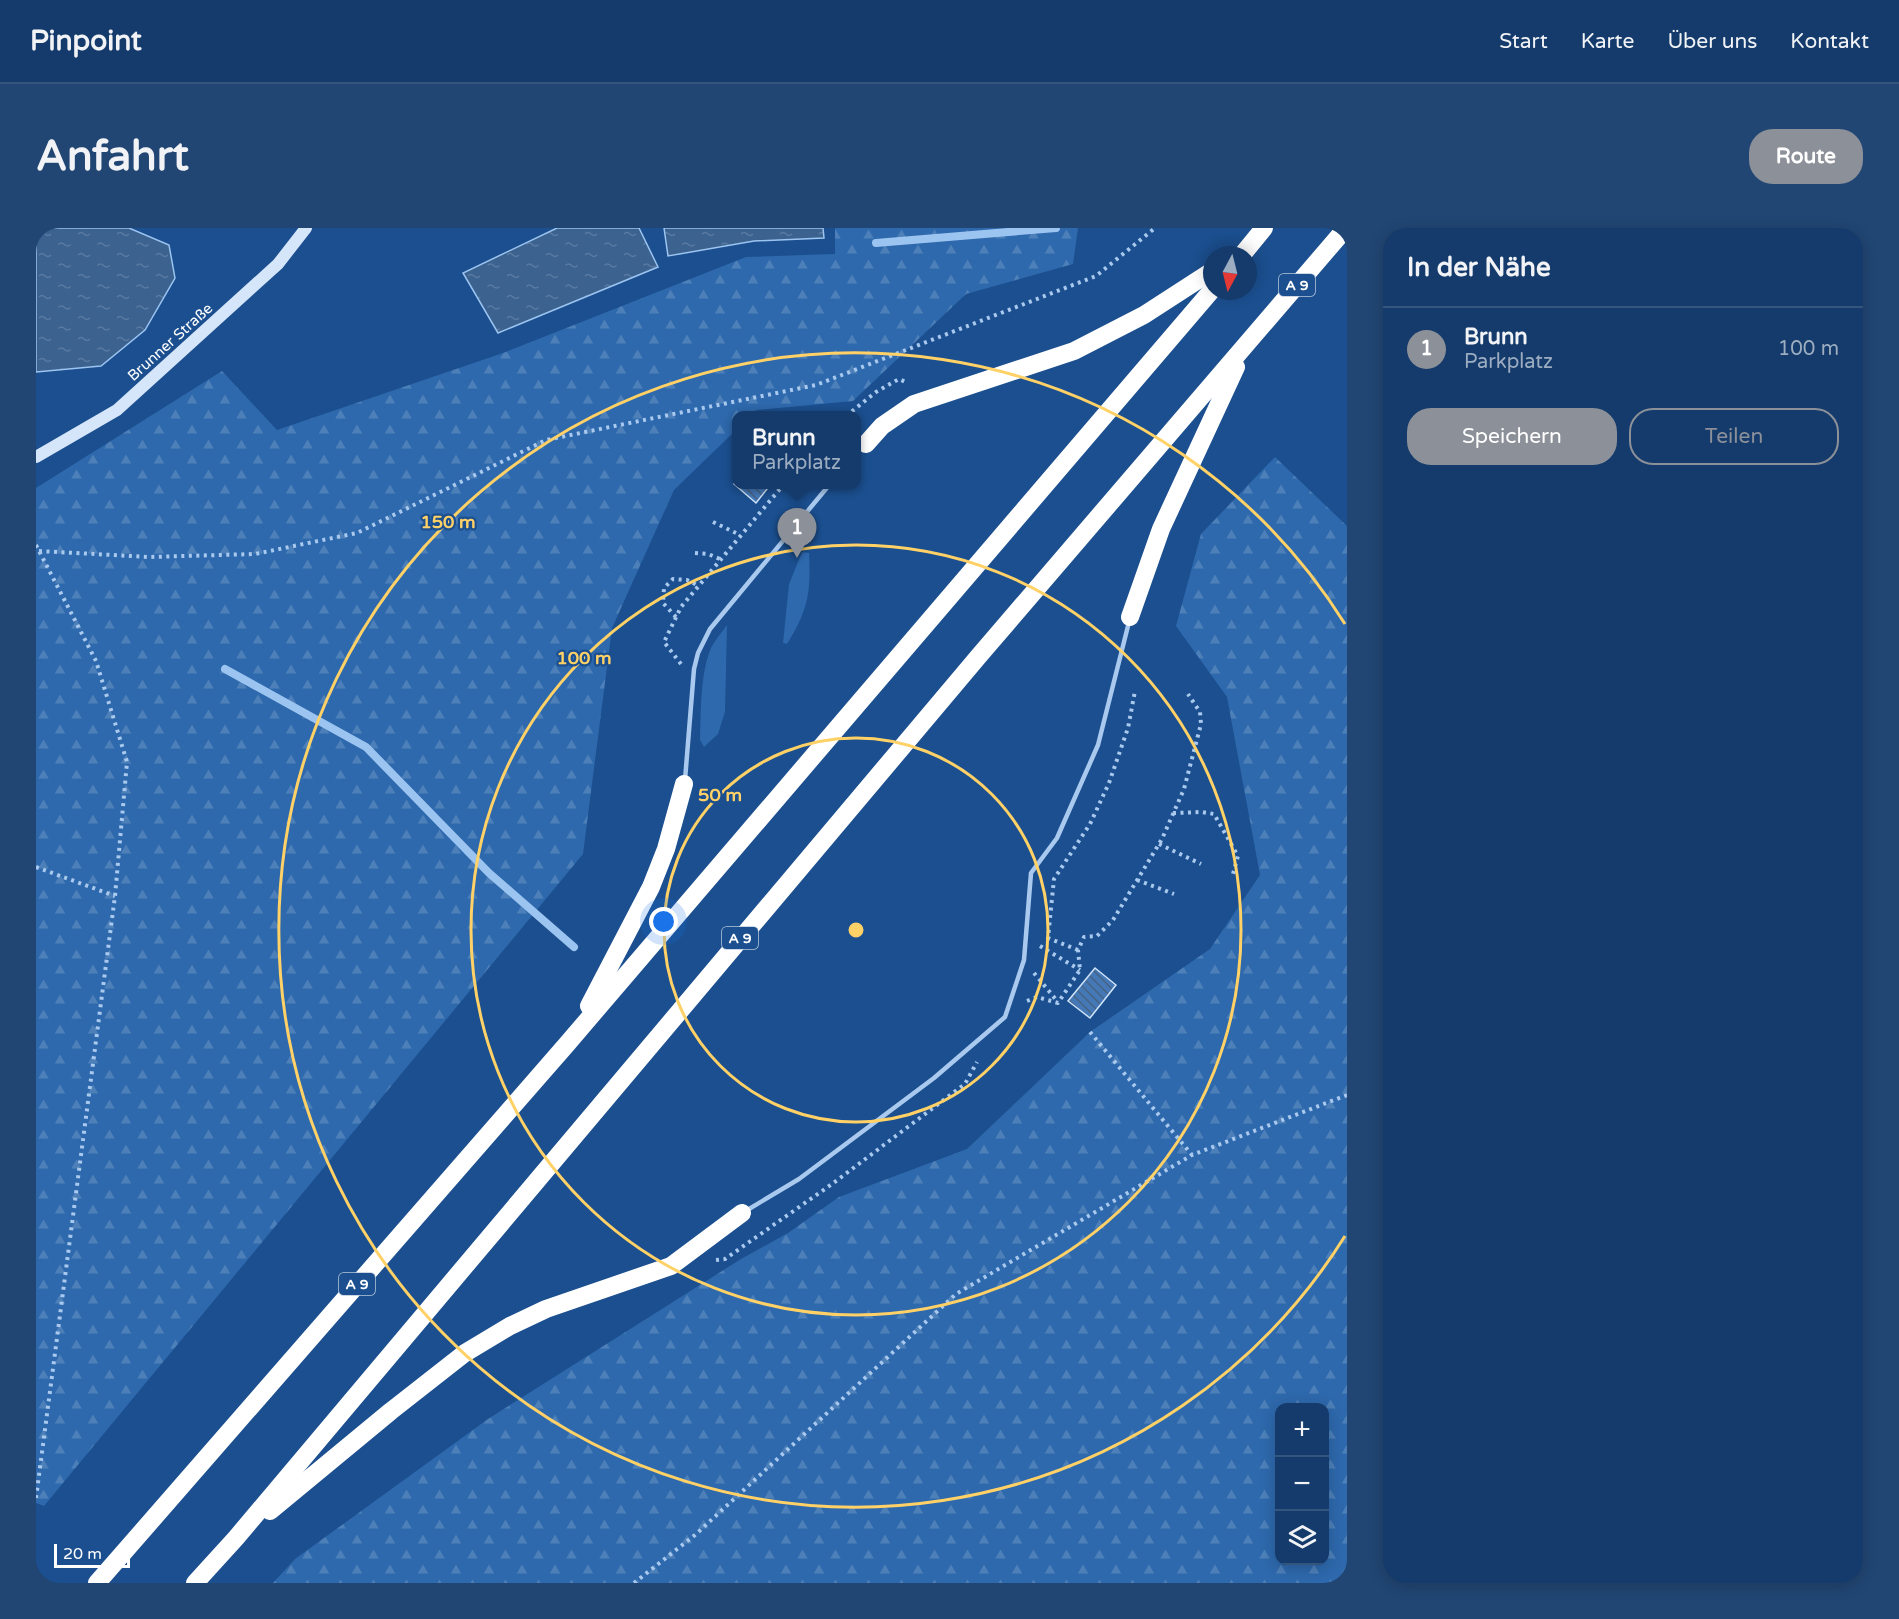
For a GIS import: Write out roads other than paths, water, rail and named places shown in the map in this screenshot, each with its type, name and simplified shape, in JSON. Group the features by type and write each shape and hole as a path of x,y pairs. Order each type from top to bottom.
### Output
{"highway":[{"path":"1249,246 1264,228"},
{"name":"A 9","path":"195,1583 236,1539 955,684 1346,228"},
{"path":"863,446 882,426 914,404 1074,351 1144,315 1203,277"},
{"name":"A 9","path":"97,1583 567,1044 1203,300"},
{"path":"1130,617 1161,529 1249,341"},
{"path":"567,1044 609,971 651,887 666,849 684,784"},
{"path":"236,1539 391,1410 465,1353 510,1326 546,1309 670,1266 742,1213"}],"street":[{"name":"Brunner Straße","path":"36,457 117,410 278,264 306,228"}],"lane":[{"path":"684,784 693,678 698,653 710,629 826,489"},
{"path":"742,1213 799,1179 934,1078 1005,1017 1024,960 1031,873 1057,838 1098,745 1130,617"}],"water":[{"path":"36,228 129,228 169,245 175,278 145,330 101,366 36,372"},
{"path":"557,228 639,228 658,267 498,333 463,273"},
{"path":"664,228 823,228 824,238 754,241 668,256"}],"waterway":[{"path":"876,243 1056,228"},
{"path":"225,669 366,747 489,873 574,947"}],"place":[{"name":"Brunn","path":"797,558"}]}
